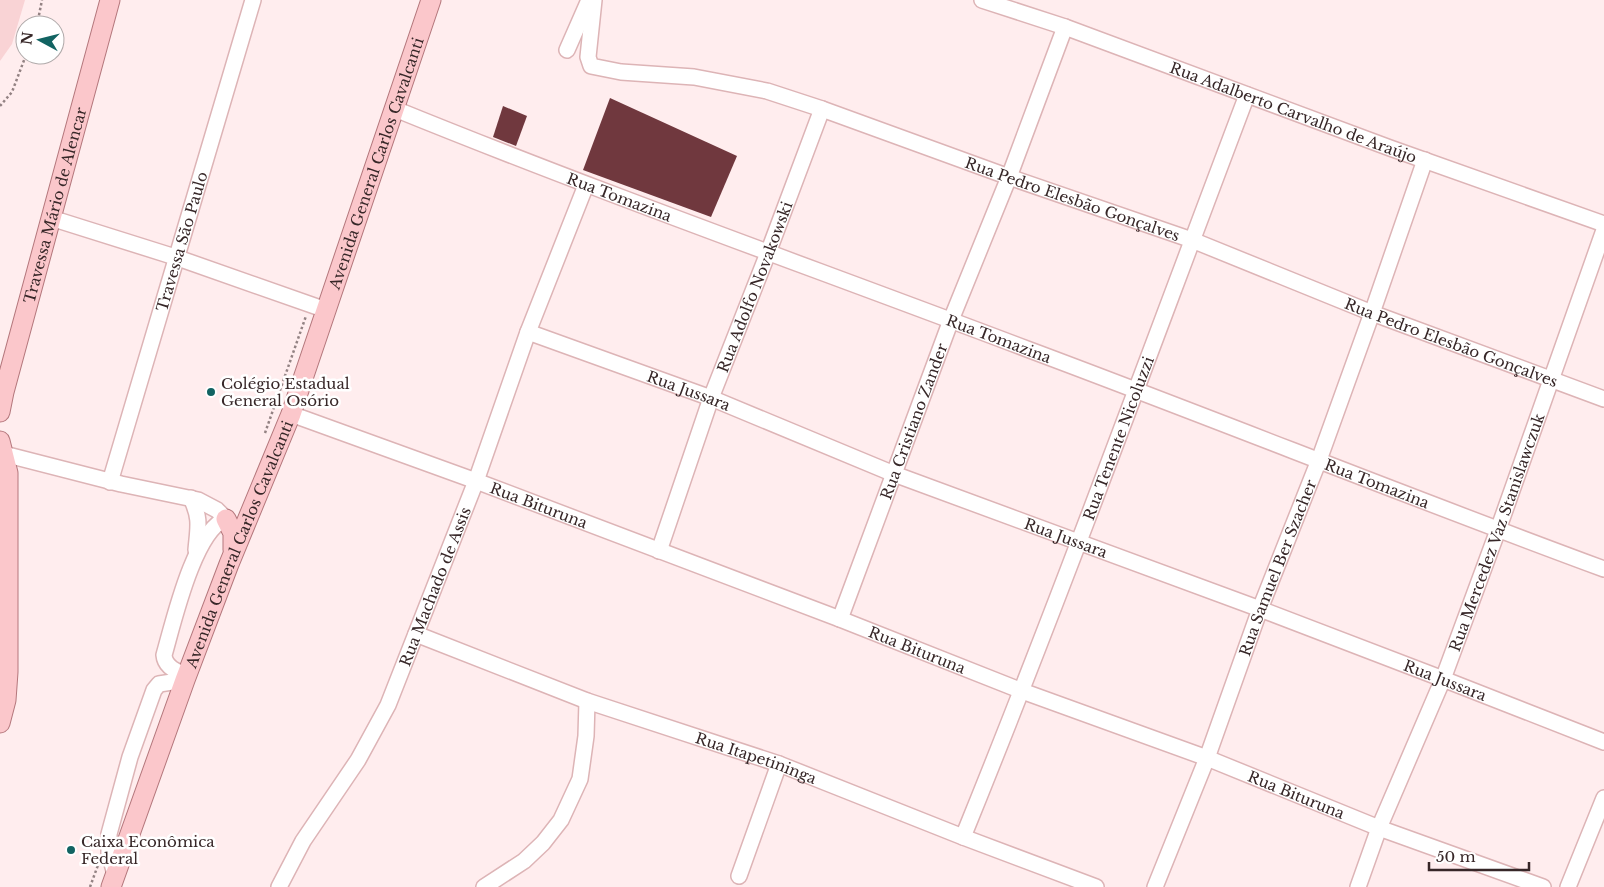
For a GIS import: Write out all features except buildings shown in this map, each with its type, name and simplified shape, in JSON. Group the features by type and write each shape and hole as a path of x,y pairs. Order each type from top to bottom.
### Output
{"main road":[{"name":"Travessa Mário de Alencar","path":"0,412 110,0"},
{"name":"Avenida General Carlos Cavalcanti","path":"113,880 186,677 291,414 318,307 395,109 431,0"},
{"path":"0,723 6,700 8,672 8,473 1,449"},
{"path":"226,519 234,540 230,564"}],"street":[{"name":"Travessa São Paulo","path":"110,482 175,257 253,0"},
{"path":"567,50 589,0"},
{"name":"Rua Pedro Elesbão Gonçalves","path":"594,0 588,57 591,66 621,72 694,77 767,91 822,109 1009,178 1192,240 1372,313 1604,399"},
{"name":"Rua Adalberto Carvalho de Araújo","path":"982,0 1065,27 1246,95 1604,224"},
{"name":"Rua Cristiano Zander","path":"840,619 951,320 1009,178 1065,27"},
{"name":"Rua Tenente Nicoluzzi","path":"963,836 1079,543 1246,95"},
{"name":"Rua Tomazina","path":"395,109 586,185 1137,390 1604,570"},
{"name":"Rua Adolfo Novakowski","path":"658,551 711,398 822,109"},
{"name":"Rua Samuel Ber Szacher","path":"1155,887 1207,758 1260,609 1319,460 1425,160"},
{"name":"Rua Machado de Assis","path":"279,887 303,840 358,760 388,705 476,481 528,332 586,185"},
{"path":"51,218 175,257 318,307"},
{"name":"Rua Mercedez Vaz Stanislawczuk","path":"1358,887 1379,828 1443,678 1498,530 1604,230"},
{"name":"Rua Jussara","path":"528,332 711,398 894,474 1443,678 1604,742"},
{"name":"Rua Bituruna","path":"291,414 476,481 840,619 1022,691 1207,758 1379,828 1543,887"},
{"name":"Avenida General Carlos Cavalcanti","path":"1,449 110,482 191,498 206,503 226,519"},
{"path":"186,677 176,672 164,661 164,655 195,556 199,523 198,512 191,498"},
{"path":"195,556 214,526 219,521 226,519"},
{"name":"Rua Itapetininga","path":"416,634 587,701 779,764 1096,887"},
{"path":"113,880 108,842 111,823 130,757 154,690 159,684 186,677"},
{"path":"484,887 524,861 543,844 560,820 580,779 586,736 587,701"},
{"path":"739,876 779,764"},
{"path":"1568,887 1604,798"}],"path":[{"path":"39,15 42,0"},
{"path":"0,106 12,92 22,65"},
{"path":"265,433 318,307"},
{"path":"90,887 108,842"}],"shaded area":[{"path":"0,0 25,0 21,15 15,15 15,34 12,44 0,61"}],"place":[{"name":"Colégio Estadual General Osório","path":"211,392"},
{"name":"Caixa Econômica Federal","path":"71,850"}]}
